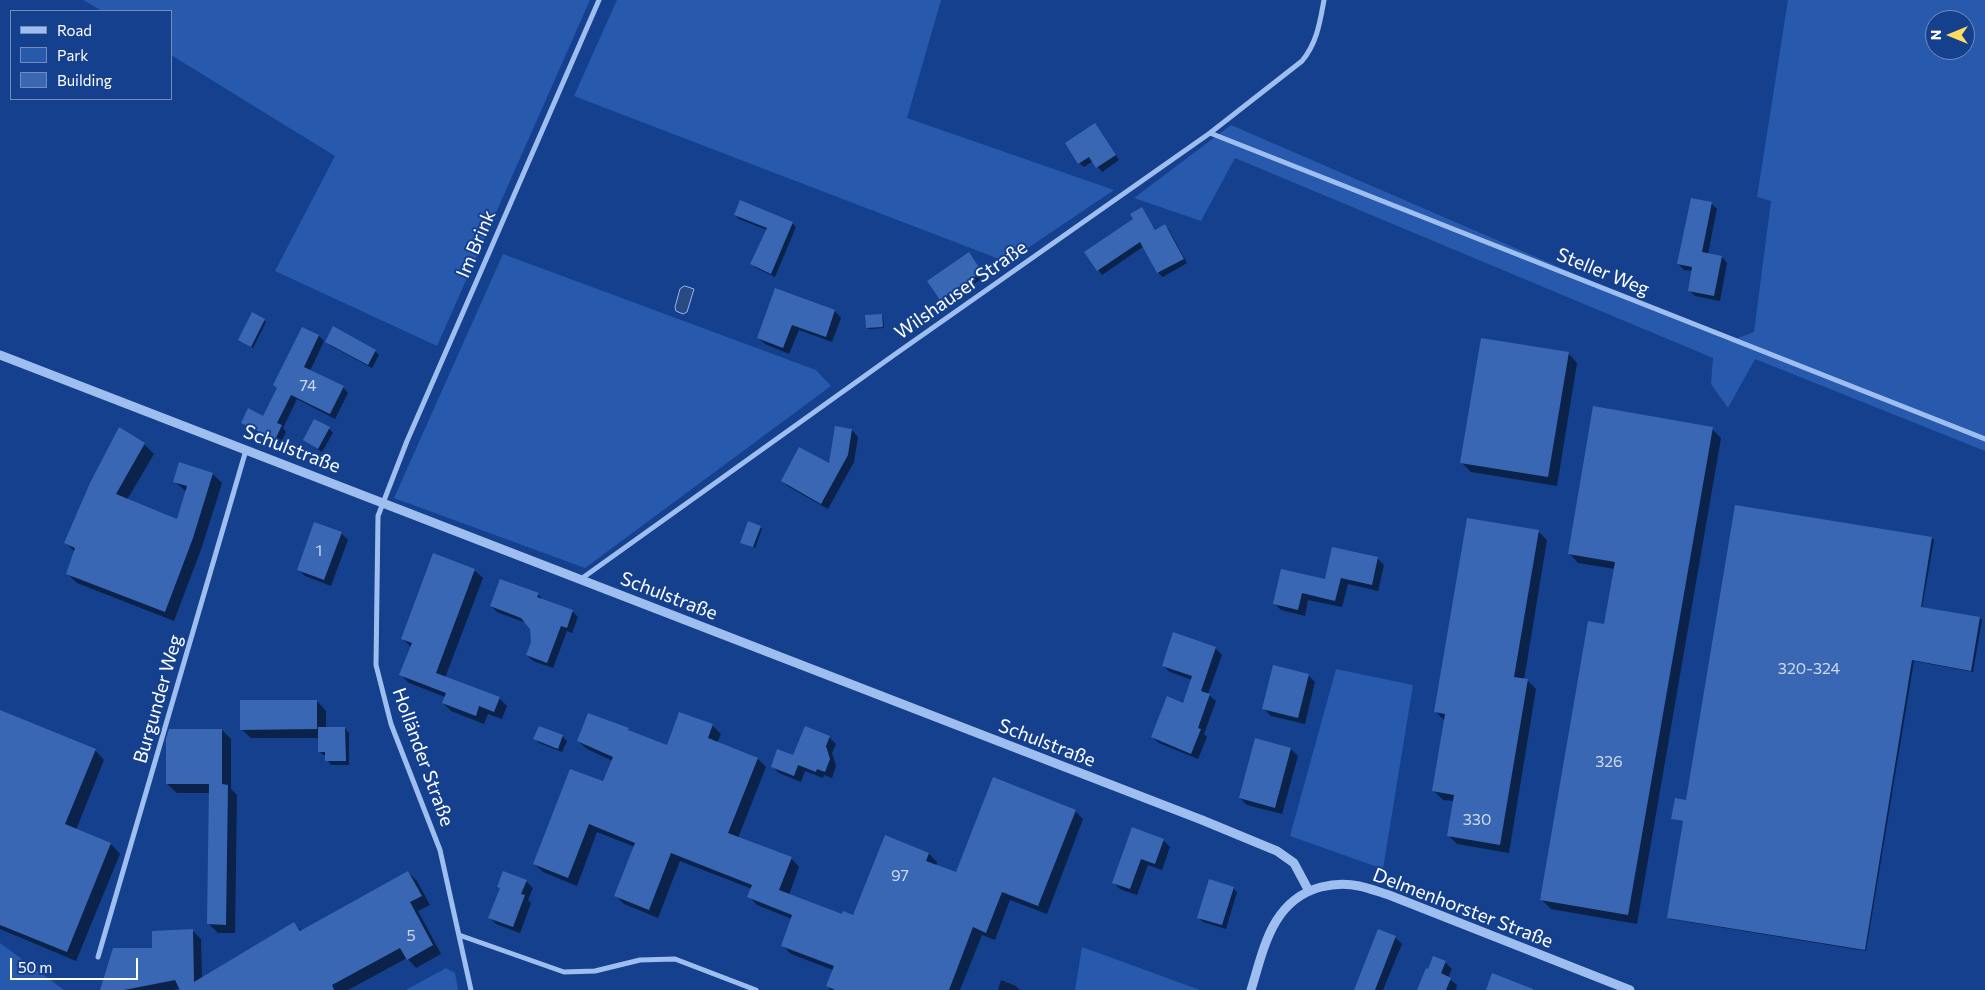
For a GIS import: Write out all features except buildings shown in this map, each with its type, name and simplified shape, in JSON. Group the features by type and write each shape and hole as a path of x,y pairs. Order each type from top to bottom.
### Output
{"street":[{"name":"Im Brink","path":"384,502 407,441 598,0"},
{"name":"Wilshauser Straße","path":"581,580 886,361 1210,133 1309,54 1316,37 1324,0"},
{"name":"Steller Weg","path":"1210,133 1985,439"},
{"name":"Schulstraße","path":"0,355 384,502 1278,851 1294,863 1309,891"},
{"name":"Burgunder Weg","path":"98,957 246,450"},
{"name":"Holländer Straße","path":"384,502 378,516 376,665 391,724 440,850 471,990"},
{"name":"Delmenhorster Straße","path":"1250,990 1268,936 1285,907 1309,891 1334,884 1358,886 1389,895 1630,990"},
{"path":"459,935 564,972 594,971 640,960 675,959 756,990"}],"green space":[{"path":"83,0 590,0 437,346 275,271 335,156 172,56 172,10 100,10"},
{"path":"617,0 941,0 907,118 1114,190 1007,262 574,96"},
{"path":"1788,0 1985,0 1985,451 1755,359 1728,408 1711,384 1713,358 1235,158 1201,221 1134,198 1231,125 1730,341 1754,332 1771,201 1757,197"},
{"path":"503,254 816,370 831,386 585,568 394,498"},
{"path":"1336,669 1413,685 1383,869 1290,836"},
{"path":"0,943 64,990 0,990"},
{"path":"1082,947 1200,990 1075,990"},
{"path":"446,968 455,973 458,990 406,990"}],"shaded area":[{"path":"685,286 694,289 687,312 683,314 676,311 675,307 680,289"}]}
